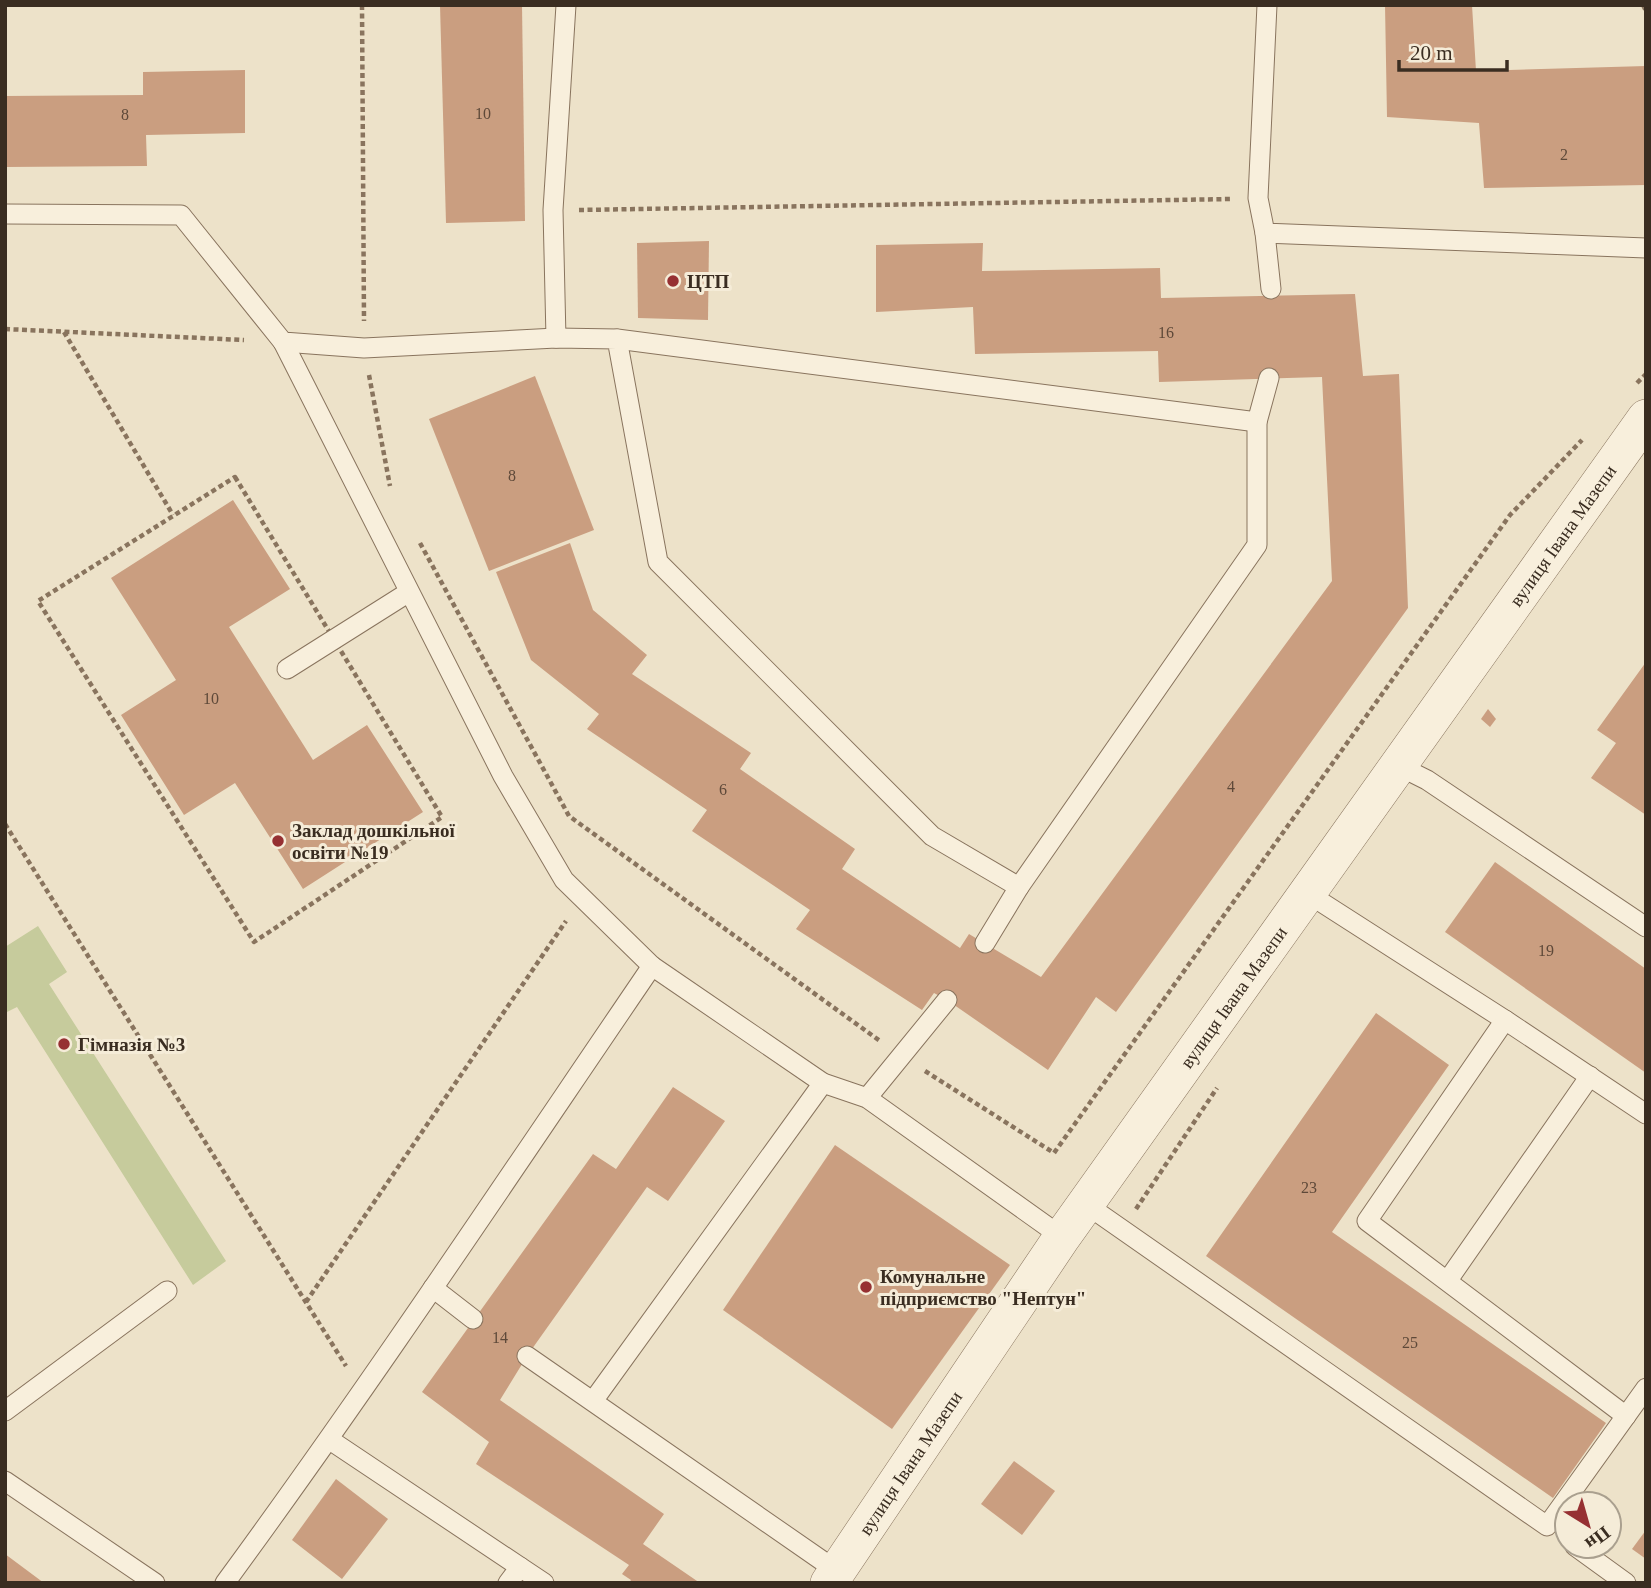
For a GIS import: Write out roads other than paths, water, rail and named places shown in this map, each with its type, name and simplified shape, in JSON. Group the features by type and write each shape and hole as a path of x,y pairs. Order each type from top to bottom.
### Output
{"street":[{"name":"вулиця Івана Мазепи","path":"833,1577 1062,1237 1646,418"}],"lane":[{"path":"556,338 553,210 566,5"},
{"path":"1267,5 1258,198 1271,289"},
{"path":"5,214 181,215 284,342 503,775 564,880 652,966 823,1083 867,1098 1062,1237"},
{"path":"1265,233 1646,248"},
{"path":"284,342 364,348 556,338 617,339 1257,422"},
{"path":"617,339 658,562 932,836 1019,887"},
{"path":"985,943 1019,887 1257,545 1257,422 1269,378"},
{"path":"286,669 409,592"},
{"path":"1397,765 1427,780 1646,927"},
{"path":"1307,893 1506,1020 1646,1114"},
{"path":"225,1583 330,1440 361,1389 652,966"},
{"path":"867,1098 947,1000"},
{"path":"1506,1020 1367,1221 1626,1416"},
{"path":"1448,1280 1590,1076"},
{"path":"593,1401 823,1083"},
{"path":"1087,1205 1553,1530"},
{"path":"433,1288 473,1319"},
{"path":"5,1411 167,1291"},
{"path":"527,1356 593,1401 833,1577"},
{"path":"1548,1526 1646,1388"},
{"path":"330,1440 514,1575 544,1583"},
{"path":"5,1481 155,1583"},
{"path":"1594,1560 1626,1583"}],"place":[{"name":"ЦТП","path":"673,281"},
{"name":"Заклад дошкільної освіти №19","path":"278,841"},
{"name":"Гімназія №3","path":"64,1044"},
{"name":"Комунальне підприємство \"Нептун\"","path":"866,1287"}]}
